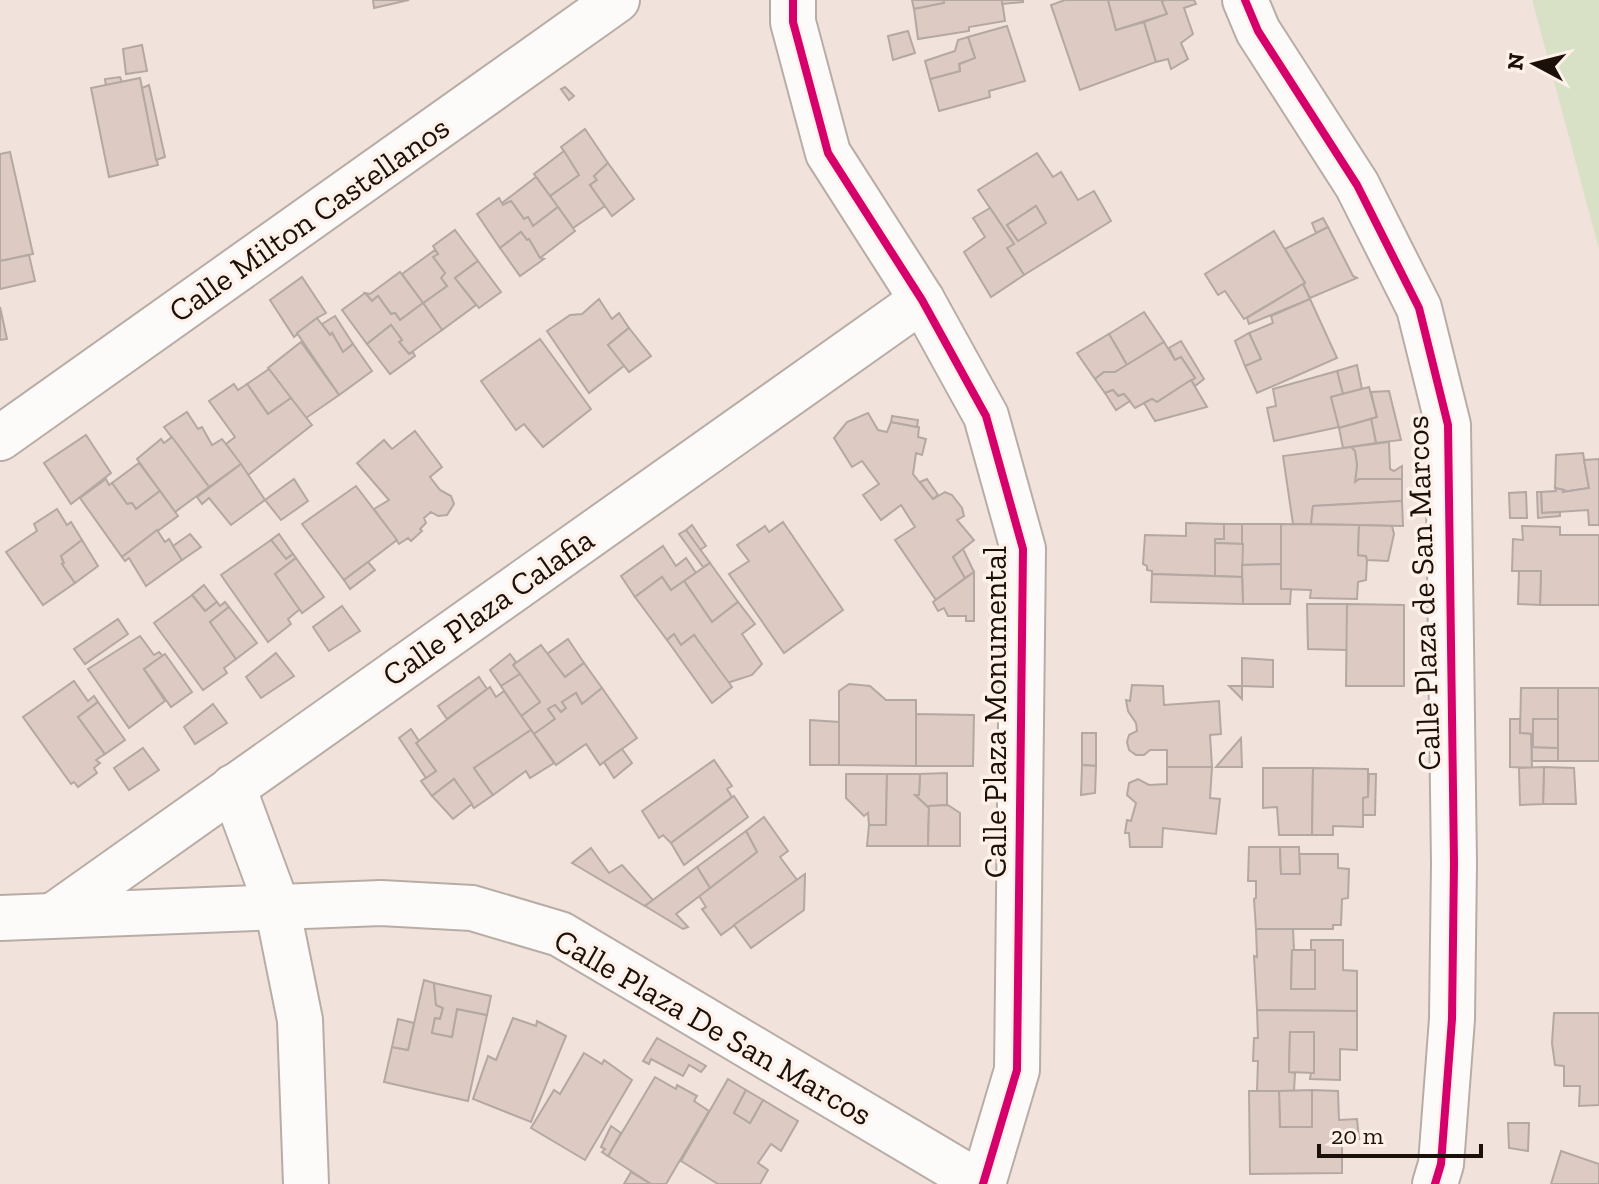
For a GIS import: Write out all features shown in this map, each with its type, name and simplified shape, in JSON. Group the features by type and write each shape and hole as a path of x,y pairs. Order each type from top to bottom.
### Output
{"street":[{"name":"Calle Milton Castellanos","path":"0,438 617,0"},
{"name":"Calle Plaza Monumental","path":"793,0 793,22 828,153 922,300 986,416 1023,549 1017,1070 982,1184"},
{"name":"Calle Plaza de San Marcos","path":"1245,0 1258,31 1357,185 1419,308 1448,425 1454,863 1452,1019 1441,1164 1435,1184"},
{"name":"Calle Plaza Calafia","path":"54,915 922,300"},
{"path":"233,787 277,906 300,1020 306,1184"},
{"name":"Calle Plaza De San Marcos","path":"0,918 381,903 472,908 560,934 982,1184"}],"green space":[{"path":"1533,0 1599,0 1599,249 1533,3"}],"building":[{"path":"373,0 409,0 374,8"},
{"path":"912,0 944,0 944,3 914,9"},
{"path":"944,0 1002,0 1005,21 969,27 969,31 918,39 914,9 944,3"},
{"path":"1002,0 1023,0 1023,2 1002,4"},
{"path":"1065,0 1108,0 1116,30 1144,22 1156,62 1080,90 1051,5"},
{"path":"1108,0 1165,0 1162,2 1167,14 1116,30"},
{"path":"1194,0 1196,4 1184,8 1193,34 1181,43 1188,59 1171,69 1168,59 1156,62 1144,22 1167,14 1162,2"},
{"path":"1007,26 1025,81 989,91 990,97 939,111 930,79 960,71 959,64 975,58 968,37"},
{"path":"908,31 915,53 893,60 888,36"},
{"path":"968,37 975,58 959,64 960,71 930,79 925,61 955,51 958,40"},
{"path":"142,45 147,71 126,74 123,49"},
{"path":"120,77 122,82 106,86 105,79"},
{"path":"140,78 158,165 109,177 91,88"},
{"path":"149,85 165,157 156,160 142,88"},
{"path":"565,87 574,96 569,100 561,89"},
{"path":"585,129 608,163 594,176 597,180 590,185 605,206 573,228 550,196 579,175 561,147"},
{"path":"564,151 579,175 550,196 534,174"},
{"path":"10,152 33,254 0,261 0,154"},
{"path":"1037,153 1053,177 1061,172 1078,200 1094,191 1111,221 1024,275 1007,248 1014,244 978,190","holes":["1036,206 1046,223 1018,241 1007,225"]},
{"path":"608,163 634,199 612,216 590,185 597,180 594,176"},
{"path":"536,177 558,207 533,226 511,201 502,203"},
{"path":"499,198 503,205 511,201 533,226 558,207 575,231 540,258 521,232 500,248 477,214"},
{"path":"1036,206 1046,223 1018,241 1007,225"},
{"path":"990,208 1014,244 1007,248 1024,275 991,297 964,252 985,237 973,218"},
{"path":"1323,218 1328,227 1316,233 1312,223"},
{"path":"1328,227 1353,276 1357,278 1310,298 1285,249"},
{"path":"455,230 478,261 455,278 476,305 442,330 423,303 447,286 441,278 445,273 433,257 438,254 433,246"},
{"path":"1274,231 1305,283 1244,319 1225,291 1218,295 1205,274"},
{"path":"521,232 544,259 520,276 500,248"},
{"path":"435,250 438,254 433,257 445,273 441,278 447,286 423,303 402,274"},
{"path":"29,255 35,281 0,289 0,261"},
{"path":"478,261 501,292 479,308 455,278"},
{"path":"400,272 423,303 400,320 395,313 391,314 378,296 372,301 365,293 370,294"},
{"path":"302,277 326,313 294,337 270,300"},
{"path":"1303,284 1310,299 1249,324 1247,318"},
{"path":"365,293 372,301 378,296 391,314 395,313 400,320 423,303 442,330 409,354 391,325 367,344 342,310"},
{"path":"599,299 612,319 619,313 629,328 608,345 625,365 589,393 547,331 570,315 582,314"},
{"path":"1310,299 1337,358 1257,393 1245,366 1261,359 1249,333 1273,323 1271,316"},
{"path":"0,307 7,339 0,340"},
{"path":"1144,312 1164,342 1127,365 1109,334"},
{"path":"335,316 353,344 343,352 332,333 330,335 322,324"},
{"path":"317,318 330,335 332,333 343,352 353,344 372,371 339,395 297,333"},
{"path":"391,325 402,340 399,342 409,354 413,352 415,356 390,374 367,344"},
{"path":"629,328 651,356 629,372 608,345"},
{"path":"1249,333 1261,359 1245,366 1235,341"},
{"path":"1109,334 1127,365 1115,372 1104,372 1095,379 1077,353"},
{"path":"540,339 591,409 543,447 524,424 516,430 481,381"},
{"path":"1181,341 1204,379 1195,386 1191,380 1195,378 1181,357 1175,360 1169,348"},
{"path":"301,342 339,395 306,418 268,368"},
{"path":"1164,342 1175,360 1181,357 1195,378 1157,402 1152,399 1135,408 1124,394 1118,396 1113,390 1105,393 1095,379 1104,372 1115,372"},
{"path":"1357,365 1362,389 1343,394 1337,371"},
{"path":"269,369 291,398 268,414 247,384"},
{"path":"1337,371 1343,394 1331,397 1339,427 1274,441 1267,408 1276,406 1273,389"},
{"path":"1191,380 1207,407 1155,421 1144,403 1152,399 1157,402"},
{"path":"234,384 238,390 247,384 268,414 291,398 312,425 248,475 226,444 235,437 209,401"},
{"path":"1369,387 1377,417 1339,428 1331,397"},
{"path":"1113,390 1118,396 1124,394 1130,401 1116,410 1105,393"},
{"path":"1389,391 1401,440 1376,443 1371,419 1377,417 1371,392"},
{"path":"187,412 198,429 202,427 212,445 222,439 241,464 209,487 164,427"},
{"path":"868,413 878,430 887,432 891,422 919,427 918,437 926,439 922,455 916,453 913,474 933,499 945,492 952,495 964,516 957,520 974,540 953,557 965,578 936,600 895,540 915,527 901,505 881,520 863,495 879,484 862,461 852,467 834,438 847,422"},
{"path":"892,416 918,420 917,427 891,422"},
{"path":"1371,419 1376,443 1343,448 1339,428"},
{"path":"415,431 442,467 430,477 440,490 451,496 454,504 447,515 438,516 431,512 424,518 426,523 420,529 422,531 411,541 408,538 399,544 374,509 389,500 357,463 384,440 392,449"},
{"path":"86,435 111,473 71,504 44,463"},
{"path":"172,437 209,487 175,512 137,459 161,439 164,443"},
{"path":"1389,442 1390,469 1394,471 1402,466 1402,479 1359,479 1355,482 1357,465 1355,451 1351,447"},
{"path":"1351,447 1355,451 1357,465 1355,482 1359,479 1402,479 1402,501 1313,506 1311,524 1293,524 1283,456"},
{"path":"1583,453 1589,488 1563,492 1555,488 1556,455"},
{"path":"1599,459 1599,525 1589,525 1588,510 1542,513 1541,492 1556,491 1555,488 1563,492 1589,488 1584,460"},
{"path":"139,463 160,491 136,509 132,503 127,504 112,483"},
{"path":"241,464 265,500 231,525 209,498 202,504 197,497"},
{"path":"106,479 127,504 132,503 136,509 160,491 178,516 122,557 80,498"},
{"path":"294,479 308,501 281,520 265,500"},
{"path":"927,479 938,495 933,499 920,482"},
{"path":"356,486 397,540 344,580 302,524"},
{"path":"1526,492 1527,518 1510,518 1509,493"},
{"path":"1537,492 1541,492 1542,513 1560,512 1560,516 1538,518"},
{"path":"1402,501 1403,526 1311,524 1313,506"},
{"path":"57,509 67,525 71,522 82,540 61,556 62,564 75,583 43,605 6,552 37,531 34,524"},
{"path":"783,522 843,610 784,653 729,574 749,561 737,545 765,526 769,532"},
{"path":"1186,523 1224,524 1224,539 1215,539 1215,576 1152,574 1143,564 1145,535 1186,536"},
{"path":"1224,524 1242,524 1243,544 1215,543 1215,539 1224,539"},
{"path":"1242,524 1281,524 1281,564 1242,565"},
{"path":"1281,524 1359,525 1358,555 1366,556 1367,560 1366,580 1358,582 1357,599 1310,598 1311,590 1281,589"},
{"path":"692,525 706,546 700,550 686,530"},
{"path":"1359,525 1392,526 1394,534 1388,561 1367,560 1366,556 1358,555"},
{"path":"1522,526 1560,527 1560,535 1599,535 1599,605 1540,605 1541,571 1512,571 1513,539 1523,540"},
{"path":"157,530 165,542 169,539 182,560 146,586 129,558 125,561 122,557"},
{"path":"686,530 710,563 703,567 679,534"},
{"path":"190,534 201,547 182,560 173,546"},
{"path":"279,534 293,554 286,559 271,540"},
{"path":"82,540 98,566 75,583 62,564 61,556"},
{"path":"271,540 286,559 293,554 296,558 275,574 300,609 288,619 291,624 268,642 221,575"},
{"path":"1215,543 1243,544 1242,577 1215,576"},
{"path":"663,546 676,566 686,558 696,573 671,590 662,577 635,597 621,576"},
{"path":"963,549 974,572 965,578 953,557"},
{"path":"296,558 324,597 302,613 275,574"},
{"path":"368,562 375,570 350,589 344,580"},
{"path":"710,563 738,602 712,622 684,581"},
{"path":"1281,564 1281,589 1291,589 1290,604 1243,604 1242,565"},
{"path":"1519,571 1541,571 1540,605 1518,604"},
{"path":"974,572 974,621 966,621 966,616 948,616 944,608 938,611 933,602"},
{"path":"1152,574 1242,577 1243,604 1151,602"},
{"path":"662,577 671,590 684,581 712,622 738,602 755,624 742,634 762,664 752,675 727,683 694,635 681,645 674,634 667,640 635,597"},
{"path":"204,585 217,602 205,611 192,595"},
{"path":"192,595 205,611 217,602 220,606 225,602 229,607 210,622 236,659 224,668 227,673 203,690 154,623"},
{"path":"1307,604 1347,604 1347,650 1308,649"},
{"path":"1347,604 1404,605 1404,686 1346,686"},
{"path":"342,606 360,631 329,651 313,627"},
{"path":"229,607 257,643 236,659 210,622"},
{"path":"118,619 128,634 85,664 74,649"},
{"path":"674,634 681,645 694,635 732,687 712,703 667,640"},
{"path":"140,636 154,655 159,652 163,656 144,669 165,701 129,728 88,669"},
{"path":"568,639 584,663 565,677 547,654"},
{"path":"541,645 565,677 584,663 602,688 582,704 576,693 562,702 566,708 561,712 555,705 548,709 555,719 534,734 521,716 540,702 513,665"},
{"path":"276,653 294,676 261,698 246,677"},
{"path":"165,654 192,692 171,707 144,669"},
{"path":"510,654 520,674 501,686 490,670"},
{"path":"1242,658 1273,660 1273,687 1242,686"},
{"path":"520,674 540,702 521,716 501,686"},
{"path":"479,677 487,689 447,719 438,706"},
{"path":"74,681 88,701 94,696 98,702 78,717 105,754 96,760 100,763 94,768 97,773 78,787 74,782 71,784 23,717"},
{"path":"849,684 870,686 886,700 916,700 916,766 839,765 839,691"},
{"path":"1132,685 1163,686 1164,705 1219,701 1221,734 1210,735 1212,767 1167,767 1167,750 1150,750 1144,755 1136,755 1129,750 1129,735 1137,731 1126,700 1130,701"},
{"path":"1229,686 1242,686 1242,699"},
{"path":"490,687 496,697 504,691 531,730 474,768 493,795 474,808 454,779 432,796 421,781 436,771 416,743"},
{"path":"602,688 637,738 600,765 586,744 556,765 534,734 555,719 548,709 555,705 561,712 566,708 562,702 576,693 582,704"},
{"path":"1521,688 1558,688 1558,719 1533,719 1533,747 1558,748 1558,761 1532,761 1531,734 1520,733"},
{"path":"1558,688 1599,688 1599,761 1558,761"},
{"path":"98,702 125,740 105,754 78,717"},
{"path":"213,704 227,723 195,744 184,727"},
{"path":"916,714 974,715 973,766 916,766"},
{"path":"1510,719 1520,719 1520,733 1531,734 1532,768 1510,767"},
{"path":"1533,719 1558,719 1558,748 1533,747"},
{"path":"810,720 839,722 839,765 810,765"},
{"path":"411,729 419,741 416,743 436,771 426,778 399,738"},
{"path":"531,730 554,763 530,778 526,771 493,795 474,768"},
{"path":"1082,733 1096,733 1096,766 1082,765"},
{"path":"1241,738 1242,767 1216,767"},
{"path":"143,748 159,770 129,790 114,768"},
{"path":"622,749 632,763 614,778 604,762"},
{"path":"714,760 732,786 727,789 732,797 671,843 663,835 659,838 642,811"},
{"path":"1082,765 1096,766 1095,793 1081,795"},
{"path":"1167,767 1212,767 1210,798 1220,799 1216,834 1163,828 1162,847 1130,847 1129,833 1125,833 1127,820 1131,821 1136,803 1127,795 1129,783 1138,779 1149,785 1167,784"},
{"path":"1544,767 1574,768 1576,804 1543,804"},
{"path":"1544,767 1543,804 1520,805 1519,768"},
{"path":"1263,768 1313,768 1312,835 1279,835 1277,807 1263,808"},
{"path":"1313,768 1368,769 1368,797 1363,798 1363,827 1333,826 1333,835 1312,835"},
{"path":"947,773 947,805 929,808 915,795 919,795 920,774"},
{"path":"846,774 887,774 886,825 869,825 868,813 864,816 846,798"},
{"path":"887,774 920,774 919,795 915,795 929,808 928,846 867,846 869,825 886,825"},
{"path":"1369,774 1376,774 1375,815 1363,815 1363,798 1368,797"},
{"path":"454,779 472,804 453,819 432,796"},
{"path":"734,796 748,817 684,865 671,843"},
{"path":"948,805 960,813 960,846 928,846 929,806"},
{"path":"764,817 788,851 780,857 797,880 721,935 702,909 706,907 699,896 757,852 746,831"},
{"path":"746,831 757,852 710,888 697,867"},
{"path":"1249,847 1280,847 1281,874 1300,874 1299,854 1338,854 1338,868 1349,869 1348,898 1342,899 1341,925 1333,925 1333,929 1256,929 1256,881 1248,881"},
{"path":"1280,847 1299,847 1300,874 1281,874"},
{"path":"591,848 609,873 622,865 653,900 645,906 572,863"},
{"path":"697,867 710,888 676,914 688,927 683,929 645,906"},
{"path":"805,874 804,910 751,948 734,925"},
{"path":"1256,929 1293,929 1291,989 1315,989 1315,950 1311,950 1311,940 1343,940 1343,970 1357,971 1357,1011 1257,1010"},
{"path":"1292,950 1315,950 1315,989 1291,989"},
{"path":"424,980 434,983 436,1005 443,1008 440,1019 435,1018 432,1033 452,1037 457,1009 487,1015 468,1101 384,1082 392,1047 408,1050"},
{"path":"434,983 491,996 487,1015 457,1009 452,1037 432,1033 435,1018 440,1019 443,1008 436,1005"},
{"path":"1257,1010 1357,1011 1357,1050 1340,1049 1340,1080 1310,1079 1311,1073 1314,1073 1314,1032 1290,1032 1289,1072 1295,1073 1294,1091 1257,1091 1258,1061 1253,1061 1254,1038 1258,1038"},
{"path":"1554,1013 1599,1013 1599,1105 1579,1106 1580,1086 1564,1086 1564,1066 1555,1065 1552,1043"},
{"path":"513,1018 536,1026 537,1021 566,1036 531,1122 473,1099 488,1056 496,1060"},
{"path":"398,1019 414,1023 408,1050 392,1047"},
{"path":"1290,1032 1314,1032 1314,1073 1289,1072"},
{"path":"657,1038 706,1066 701,1072 689,1065 683,1076 651,1059 649,1064 643,1061"},
{"path":"584,1053 602,1064 604,1060 632,1080 585,1160 531,1128 554,1090 560,1094"},
{"path":"655,1077 697,1096 694,1101 709,1111 666,1184 651,1184 608,1156"},
{"path":"728,1079 746,1090 734,1113 750,1123 763,1100 798,1121 781,1151 771,1144 758,1163 768,1170 760,1184 718,1184 681,1161"},
{"path":"746,1090 763,1100 750,1123 734,1113"},
{"path":"1312,1090 1312,1127 1280,1127 1279,1091"},
{"path":"1312,1090 1338,1091 1339,1120 1357,1119 1359,1139 1342,1141 1342,1173 1250,1174 1249,1091 1279,1091 1280,1127 1312,1127"},
{"path":"1508,1123 1529,1123 1528,1151 1509,1148"},
{"path":"611,1126 621,1133 608,1156 601,1147"},
{"path":"1561,1151 1599,1164 1599,1184 1551,1184"},
{"path":"631,1172 651,1184 624,1184"}],"cycle path":[{"path":"793,0 793,22 828,153 922,300 986,416 1023,549 1017,1070 983,1184"},
{"path":"1245,0 1258,31 1357,185 1419,308 1448,425 1454,863 1452,1019 1441,1164 1435,1184"}]}
